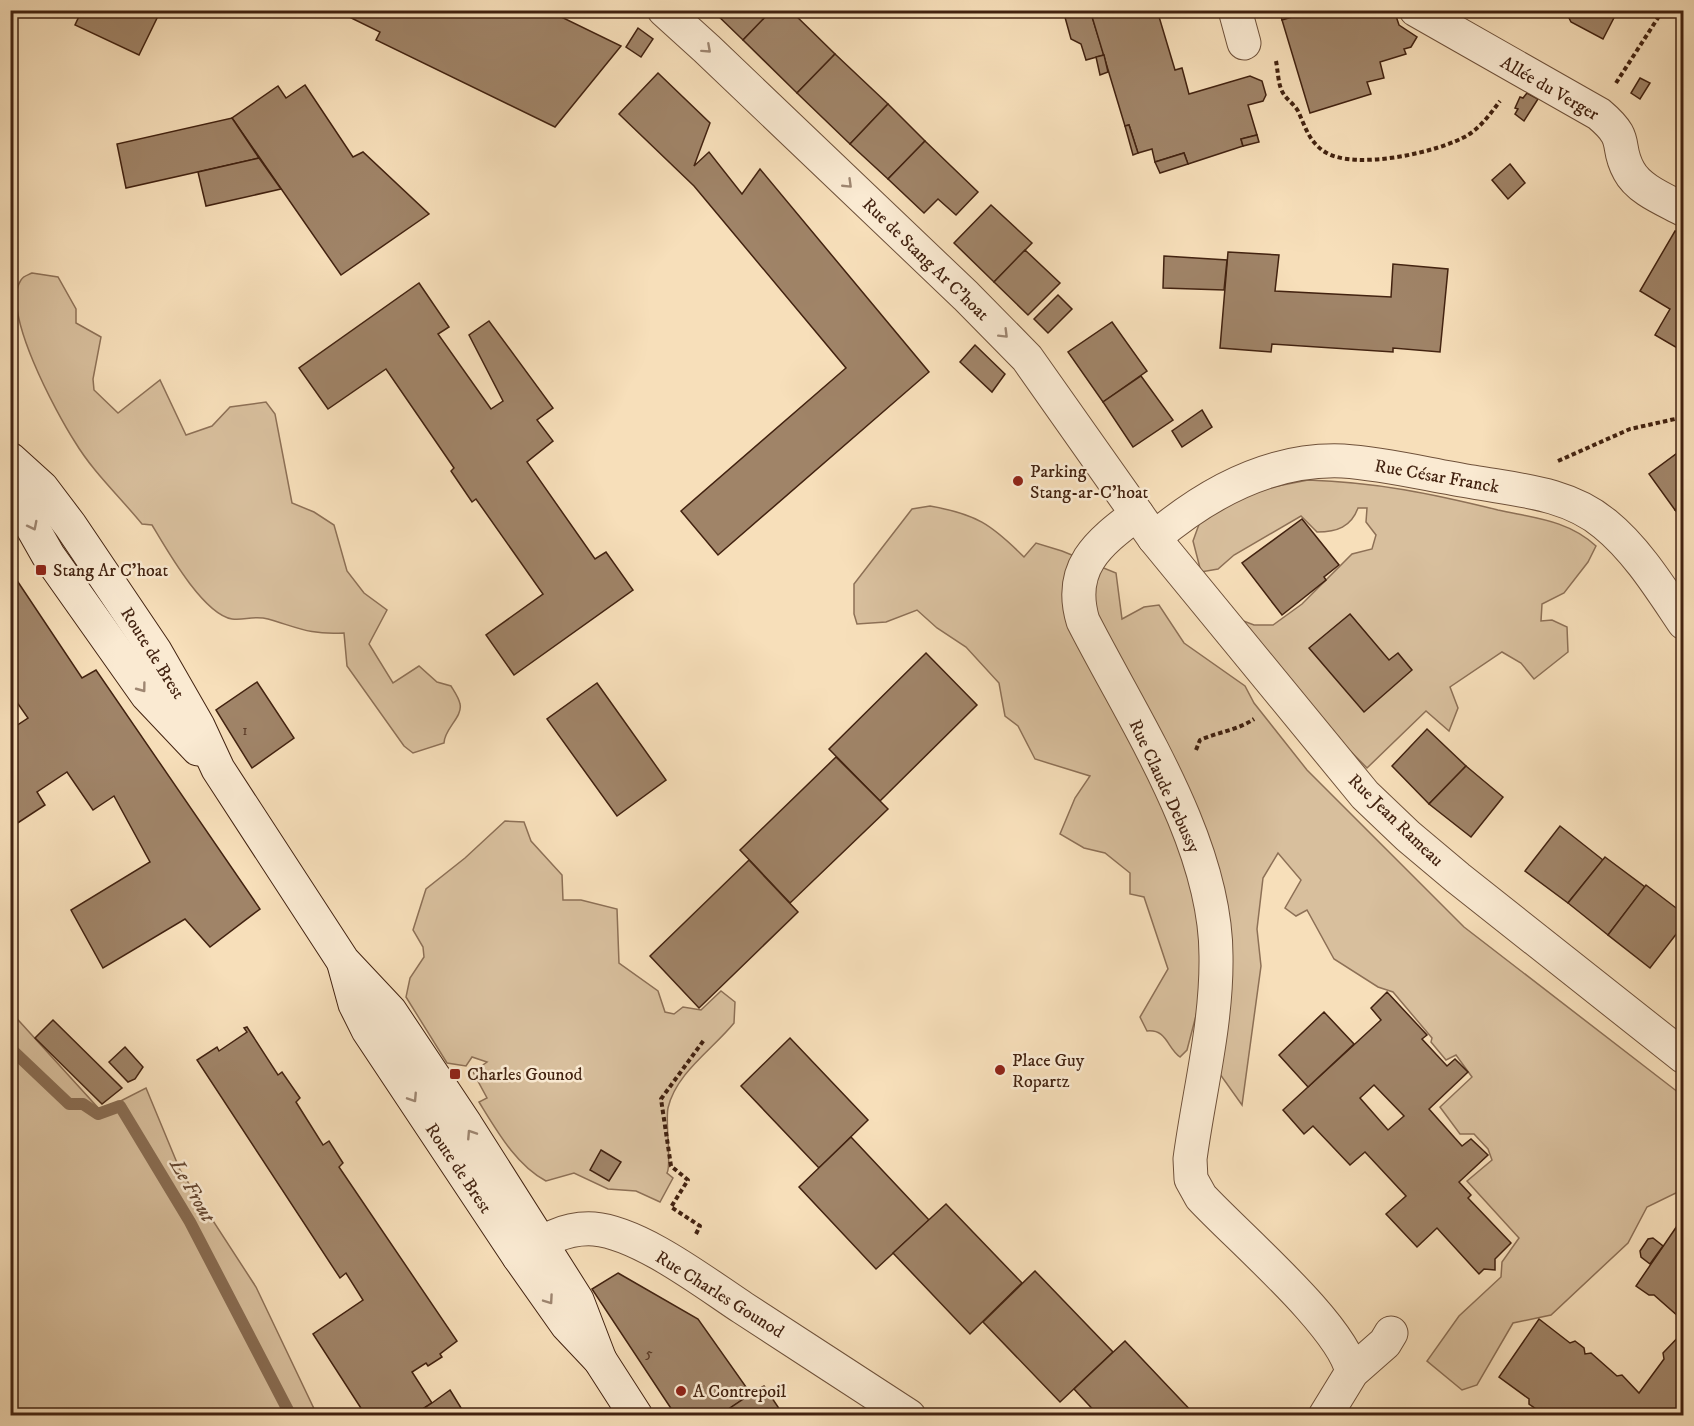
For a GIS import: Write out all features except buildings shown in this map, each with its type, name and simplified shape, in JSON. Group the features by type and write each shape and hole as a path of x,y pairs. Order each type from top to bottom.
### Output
{"street":[{"name":"Rue de Stang Ar C'hoat","path":"664,10 1018,350 1039,374 1146,526"},
{"path":"1235,10 1244,43"},
{"name":"Allée du Verger","path":"1416,10 1599,114 1615,127 1622,140 1628,170 1633,178 1683,210"},
{"name":"Route de Brest","path":"10,459 42,488 155,651 198,726 218,769 343,961 390,1011 530,1250 577,1300 600,1360 636,1416"},
{"name":"Rue César Franck","path":"1146,526 1192,508 1243,481 1271,470 1318,461 1408,469 1566,500 1605,523 1634,554 1683,623"},
{"name":"Route de Brest","path":"10,472 31,525 48,555 129,671 166,717 218,769"},
{"name":"Rue Jean Rameau","path":"1146,526 1365,795 1408,836 1683,1057"},
{"name":"Rue Claude Debussy","path":"1146,526 1104,540 1081,573 1078,601 1083,621 1169,787 1197,852 1211,897 1216,955 1215,991 1190,1159 1195,1190 1321,1320 1348,1357 1352,1372"},
{"name":"Rue Charles Gounod","path":"530,1250 571,1230 596,1229 615,1234 653,1251 909,1416"},
{"path":"1325,1416 1352,1372 1384,1343 1391,1333"}],"path":[{"path":"43,16 44,10"},
{"path":"1599,114 1628,60 1663,10"},
{"path":"1244,43 1275,60 1282,92 1297,110 1303,127 1312,140 1325,152 1351,160 1390,159 1468,135 1492,112 1518,69"},
{"path":"1538,493 1550,465 1580,449 1630,429 1683,417"},
{"path":"1197,755 1195,748 1200,740 1221,731 1245,725 1284,698"},
{"path":"697,1232 700,1226 671,1207 688,1180 672,1166 661,1106 664,1092 704,1040"}],"shaded area":[{"path":"32,273 58,277 76,309 76,323 101,337 93,379 94,390 118,413 160,380 186,435 212,426 230,407 266,402 275,414 292,503 314,512 334,525 347,571 364,593 387,610 369,644 393,683 419,666 437,682 451,686 458,697 459,714 447,733 444,743 413,753 404,746 347,666 344,633 313,632 263,618 232,619 221,615 198,594 152,525 142,524 90,464 44,386 33,362 18,314 17,294 21,280"},
{"path":"1308,480 1357,483 1427,494 1550,521 1585,537 1596,546 1588,562 1564,593 1542,604 1541,621 1552,620 1567,627 1568,652 1534,679 1521,663 1502,652 1450,687 1458,708 1449,731 1426,711 1367,768 1280,680 1241,620 1254,625 1273,625 1302,604 1352,554 1372,549 1376,535 1366,522 1367,508 1358,508 1351,520 1342,527 1324,532 1317,532 1301,516 1234,555 1218,569 1201,572 1193,541 1202,516 1263,489"},
{"path":"930,506 959,513 982,522 1002,536 1024,557 1036,543 1116,573 1122,619 1144,607 1159,605 1184,643 1245,686 1254,703 1307,770 1464,927 1683,1096 1684,1152 1680,1191 1647,1207 1628,1243 1551,1315 1513,1323 1477,1385 1462,1390 1427,1361 1459,1316 1501,1277 1502,1262 1519,1238 1467,1181 1492,1160 1488,1149 1474,1134 1460,1134 1440,1107 1472,1077 1456,1055 1446,1060 1431,1042 1432,1038 1393,992 1378,987 1334,959 1307,910 1296,916 1285,908 1301,880 1278,853 1263,878 1257,929 1261,966 1242,1105 1217,1070 1199,1004 1187,1050 1180,1057 1163,1036 1154,1031 1147,1031 1140,1017 1168,969 1144,897 1130,894 1130,873 1105,853 1084,848 1060,834 1075,798 1090,776 1035,759 1018,726 1005,716 999,683 966,647 937,628 917,610 886,622 857,624 854,614 854,584 912,509"},
{"path":"505,821 524,822 531,841 562,875 563,900 581,900 617,909 619,963 658,991 665,1012 674,1014 683,1007 701,1010 721,991 735,1002 734,1023 696,1062 672,1095 667,1114 669,1161 667,1173 673,1178 660,1202 636,1191 608,1189 574,1173 546,1181 525,1166 508,1146 479,1102 487,1098 473,1072 487,1062 472,1057 466,1066 447,1063 406,997 410,978 424,957 423,947 413,930 426,889 465,858"},
{"path":"10,1011 101,1111 146,1088 180,1170 256,1287 317,1415 11,1415"}],"waterway":[{"name":"Le Frout","path":"10,1048 69,1104 83,1104 98,1114 120,1106 190,1222 291,1416"}],"place":[{"name":"Parking Stang-ar-C'hoat","path":"1018,481"},
{"name":"Stang Ar C'hoat","path":"41,570"},
{"name":"Place Guy Ropartz","path":"1000,1070"},
{"name":"Charles Gounod","path":"455,1074"},
{"name":"A Contrepoil","path":"681,1391"}]}
